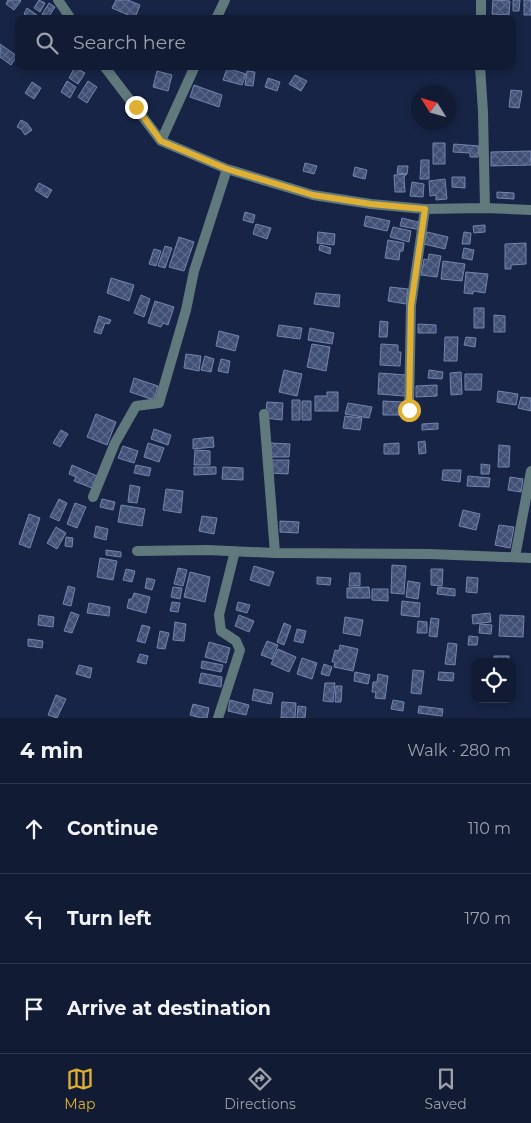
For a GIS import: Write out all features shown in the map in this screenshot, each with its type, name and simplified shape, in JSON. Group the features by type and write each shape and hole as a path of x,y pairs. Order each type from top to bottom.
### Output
{"street":[{"path":"58,0 68,15"},
{"path":"218,15 225,0"},
{"path":"481,0 481,15"},
{"path":"107,70 161,141 227,169 313,195 371,204 425,209 485,208 531,210"},
{"path":"161,141 193,70"},
{"path":"480,70 485,208"},
{"path":"93,497 116,443 136,406 159,403 186,310 194,271 227,169"},
{"path":"409,410 411,306 425,209"},
{"path":"264,414 275,553"},
{"path":"515,557 531,471"},
{"path":"137,551 207,550 275,553 430,554 531,558"},
{"path":"218,718 240,650 236,641 221,631 219,615 235,551"}],"building":[{"path":"8,0 21,1 14,10 6,4"},
{"path":"39,0 45,3 40,12 34,8"},
{"path":"116,0 128,0 140,5 136,15 128,15 112,8"},
{"path":"493,0 510,1 509,15 492,14"},
{"path":"513,0 520,0 519,11 513,11"},
{"path":"524,0 531,0 531,15 524,15"},
{"path":"49,3 55,7 50,15 42,14"},
{"path":"27,8 37,15 25,15 24,14"},
{"path":"0,44 15,55 15,59 11,65 0,57"},
{"path":"73,70 80,70 85,73 78,84 69,78"},
{"path":"226,70 246,74 242,85 223,80"},
{"path":"157,71 172,75 168,91 153,87"},
{"path":"247,71 255,72 253,86 245,85"},
{"path":"295,75 307,81 301,91 289,84"},
{"path":"268,78 280,82 277,91 265,87"},
{"path":"67,81 76,87 70,98 61,92"},
{"path":"88,81 97,87 87,103 78,97"},
{"path":"32,82 41,88 34,99 25,93"},
{"path":"194,85 222,95 219,107 190,97"},
{"path":"511,90 522,91 519,108 509,107"},
{"path":"21,120 27,123 32,130 25,135 17,127"},
{"path":"433,143 445,143 445,164 433,164"},
{"path":"454,144 479,146 478,157 470,157 470,153 453,152"},
{"path":"531,151 531,165 491,166 491,152"},
{"path":"421,160 429,160 429,179 420,179"},
{"path":"305,163 317,166 314,174 303,171"},
{"path":"398,166 408,166 407,174 397,173"},
{"path":"355,167 367,170 365,179 353,176"},
{"path":"407,174 404,177 405,192 395,192 394,175"},
{"path":"452,177 465,177 465,188 452,187"},
{"path":"445,179 447,199 436,200 436,195 430,196 429,181"},
{"path":"412,182 424,184 423,197 410,196"},
{"path":"39,183 52,190 47,198 35,190"},
{"path":"497,192 514,193 514,199 497,198"},
{"path":"245,212 255,215 253,223 243,220"},
{"path":"366,216 390,221 387,231 364,226"},
{"path":"402,218 422,223 421,230 400,226"},
{"path":"256,224 271,228 267,239 253,234"},
{"path":"485,225 485,232 474,233 473,226"},
{"path":"393,227 411,231 409,242 390,237"},
{"path":"318,232 335,234 334,245 317,243"},
{"path":"427,232 448,237 445,249 424,244"},
{"path":"464,232 471,233 470,244 462,244"},
{"path":"179,237 194,242 184,271 169,267"},
{"path":"388,240 404,243 403,251 400,251 399,260 385,258"},
{"path":"526,243 526,264 511,265 511,269 505,269 505,244"},
{"path":"320,245 331,248 330,254 319,250"},
{"path":"165,246 172,248 165,268 158,266"},
{"path":"464,248 474,250 472,260 462,258"},
{"path":"154,249 161,251 156,266 149,264"},
{"path":"429,254 441,256 437,277 421,275 424,259 428,260"},
{"path":"443,261 465,264 462,281 441,279"},
{"path":"466,272 488,274 485,293 473,291 473,294 464,293"},
{"path":"111,278 134,285 129,301 107,293"},
{"path":"390,287 408,289 406,304 388,301"},
{"path":"316,293 340,295 339,307 314,304"},
{"path":"141,295 150,299 144,317 134,313"},
{"path":"155,301 174,307 168,325 163,323 161,327 148,323"},
{"path":"474,308 484,308 484,328 474,328"},
{"path":"494,315 505,316 505,332 494,332"},
{"path":"99,316 111,320 109,324 105,323 101,334 94,332"},
{"path":"380,321 388,322 387,337 379,337"},
{"path":"418,324 436,325 436,333 418,333"},
{"path":"279,325 302,328 300,339 277,336"},
{"path":"310,328 334,333 332,344 308,340"},
{"path":"219,331 239,336 235,351 216,346"},
{"path":"445,337 458,337 457,361 444,361"},
{"path":"466,337 476,338 475,347 464,345"},
{"path":"312,344 330,347 326,371 307,367"},
{"path":"381,344 398,345 398,352 401,352 400,366 380,365"},
{"path":"186,354 201,356 199,371 184,368"},
{"path":"205,356 214,359 211,372 201,370"},
{"path":"221,359 230,361 228,373 218,371"},
{"path":"284,370 302,374 297,396 279,392"},
{"path":"429,370 443,372 442,379 428,378"},
{"path":"461,372 462,394 451,395 450,373"},
{"path":"379,373 406,375 405,396 378,394"},
{"path":"465,374 482,374 481,390 465,390"},
{"path":"134,378 158,386 154,400 130,392"},
{"path":"437,385 437,396 416,397 416,386"},
{"path":"498,391 518,394 516,405 497,402"},
{"path":"327,392 338,392 338,411 315,411 315,396 327,396"},
{"path":"521,397 531,398 531,411 518,408"},
{"path":"292,400 300,400 300,420 292,420"},
{"path":"302,401 311,401 311,420 302,420"},
{"path":"383,401 403,402 403,415 383,415"},
{"path":"267,402 283,403 282,420 265,418"},
{"path":"348,403 372,407 369,418 345,414"},
{"path":"96,414 116,422 107,445 87,437"},
{"path":"345,416 362,418 360,430 343,428"},
{"path":"438,423 438,429 422,430 422,424"},
{"path":"154,429 171,435 168,445 151,439"},
{"path":"61,430 68,434 60,447 53,443"},
{"path":"213,437 214,447 193,449 193,439"},
{"path":"425,441 426,453 419,454 418,442"},
{"path":"148,443 164,448 159,462 144,457"},
{"path":"271,443 290,444 289,457 270,457"},
{"path":"399,443 399,454 384,454 384,444"},
{"path":"499,445 510,446 509,467 498,467"},
{"path":"123,446 138,451 134,463 118,458"},
{"path":"195,450 210,451 210,465 194,465"},
{"path":"271,460 289,460 288,474 270,473"},
{"path":"481,464 490,465 489,474 481,474"},
{"path":"72,465 97,476 92,488 74,481 76,477 69,474"},
{"path":"136,465 151,468 149,476 134,473"},
{"path":"194,467 216,467 216,474 194,475"},
{"path":"223,467 243,468 243,480 222,479"},
{"path":"443,470 461,470 460,482 442,480"},
{"path":"468,476 490,478 489,487 467,486"},
{"path":"510,477 523,479 521,492 508,490"},
{"path":"130,485 140,487 137,503 128,502"},
{"path":"166,489 183,491 181,513 163,510"},
{"path":"59,499 67,503 59,521 50,517"},
{"path":"102,499 115,502 113,510 100,507"},
{"path":"75,503 86,507 77,528 67,524"},
{"path":"121,505 145,509 142,526 118,522"},
{"path":"463,510 480,514 476,530 459,526"},
{"path":"29,514 40,518 30,548 19,544"},
{"path":"202,516 217,518 214,534 199,531"},
{"path":"280,521 299,522 298,533 280,532"},
{"path":"499,525 514,527 510,548 495,545"},
{"path":"96,526 108,529 106,540 94,537"},
{"path":"56,527 66,533 57,549 47,543"},
{"path":"66,537 73,538 72,547 65,546"},
{"path":"106,550 121,552 121,557 106,555"},
{"path":"100,558 117,561 113,580 97,577"},
{"path":"392,565 406,566 404,594 391,593"},
{"path":"254,566 274,572 269,586 250,580"},
{"path":"178,568 187,570 183,586 174,584"},
{"path":"126,569 135,571 132,582 123,580"},
{"path":"431,569 443,569 442,586 431,585"},
{"path":"190,572 210,577 205,602 184,597"},
{"path":"350,573 360,573 360,586 349,586"},
{"path":"317,577 331,578 330,585 317,584"},
{"path":"467,577 478,578 477,593 466,592"},
{"path":"147,578 155,580 152,590 145,588"},
{"path":"408,581 420,583 418,599 406,597"},
{"path":"68,586 75,588 71,606 63,604"},
{"path":"173,587 182,588 180,599 171,597"},
{"path":"369,587 370,598 347,598 347,588"},
{"path":"438,587 455,589 455,596 437,594"},
{"path":"372,589 388,589 388,601 372,600"},
{"path":"134,593 150,597 146,613 127,608 129,599 132,599"},
{"path":"402,601 420,603 419,617 401,615"},
{"path":"172,602 180,603 178,612 170,611"},
{"path":"238,602 250,605 247,613 236,610"},
{"path":"89,603 110,607 109,616 87,613"},
{"path":"71,612 79,615 72,633 64,631"},
{"path":"490,613 491,622 473,624 472,615"},
{"path":"39,615 54,617 53,627 38,625"},
{"path":"239,615 254,621 249,632 235,626"},
{"path":"500,615 524,616 523,637 499,636"},
{"path":"345,617 363,620 360,636 343,633"},
{"path":"431,618 439,619 437,637 429,636"},
{"path":"418,621 427,622 427,633 417,633"},
{"path":"175,622 186,624 184,641 173,640"},
{"path":"284,623 291,626 284,645 277,642"},
{"path":"480,624 492,625 491,634 479,633"},
{"path":"142,625 150,627 145,643 137,641"},
{"path":"297,629 306,631 303,643 294,641"},
{"path":"160,631 169,633 165,649 157,648"},
{"path":"469,636 478,637 477,645 468,645"},
{"path":"28,639 43,641 42,648 28,646"},
{"path":"267,641 278,645 272,659 261,655"},
{"path":"209,642 230,648 226,663 205,657"},
{"path":"448,643 457,644 455,665 445,664"},
{"path":"340,645 358,649 353,671 334,667 335,662 332,662 335,650 339,651"},
{"path":"278,649 296,657 289,672 271,664"},
{"path":"140,654 148,656 146,664 137,662"},
{"path":"494,656 509,656 509,658 494,658"},
{"path":"302,658 317,663 312,679 297,674"},
{"path":"202,661 223,665 221,672 201,668"},
{"path":"324,664 332,667 329,676 321,674"},
{"path":"79,665 92,668 90,678 76,674"},
{"path":"413,670 424,671 421,694 411,693"},
{"path":"355,672 370,675 368,684 354,681"},
{"path":"439,672 454,673 453,681 438,680"},
{"path":"201,673 222,677 221,687 199,683"},
{"path":"378,674 388,676 385,699 375,698 376,692 372,692 373,682 377,682"},
{"path":"325,683 335,683 333,702 323,701"},
{"path":"336,686 342,686 341,702 335,702"},
{"path":"254,689 273,693 271,704 252,700"},
{"path":"56,695 66,699 57,718 48,715"},
{"path":"230,700 249,705 246,715 228,711"},
{"path":"393,700 404,702 403,711 391,709"},
{"path":"282,702 296,703 295,718 281,718"},
{"path":"193,704 209,708 207,718 190,715"},
{"path":"298,706 306,707 305,718 297,718"},
{"path":"419,706 443,709 442,716 418,713"}],"route":[{"path":"136,107 161,141 227,169 313,195 371,204 425,209 411,306 409,410"}]}
